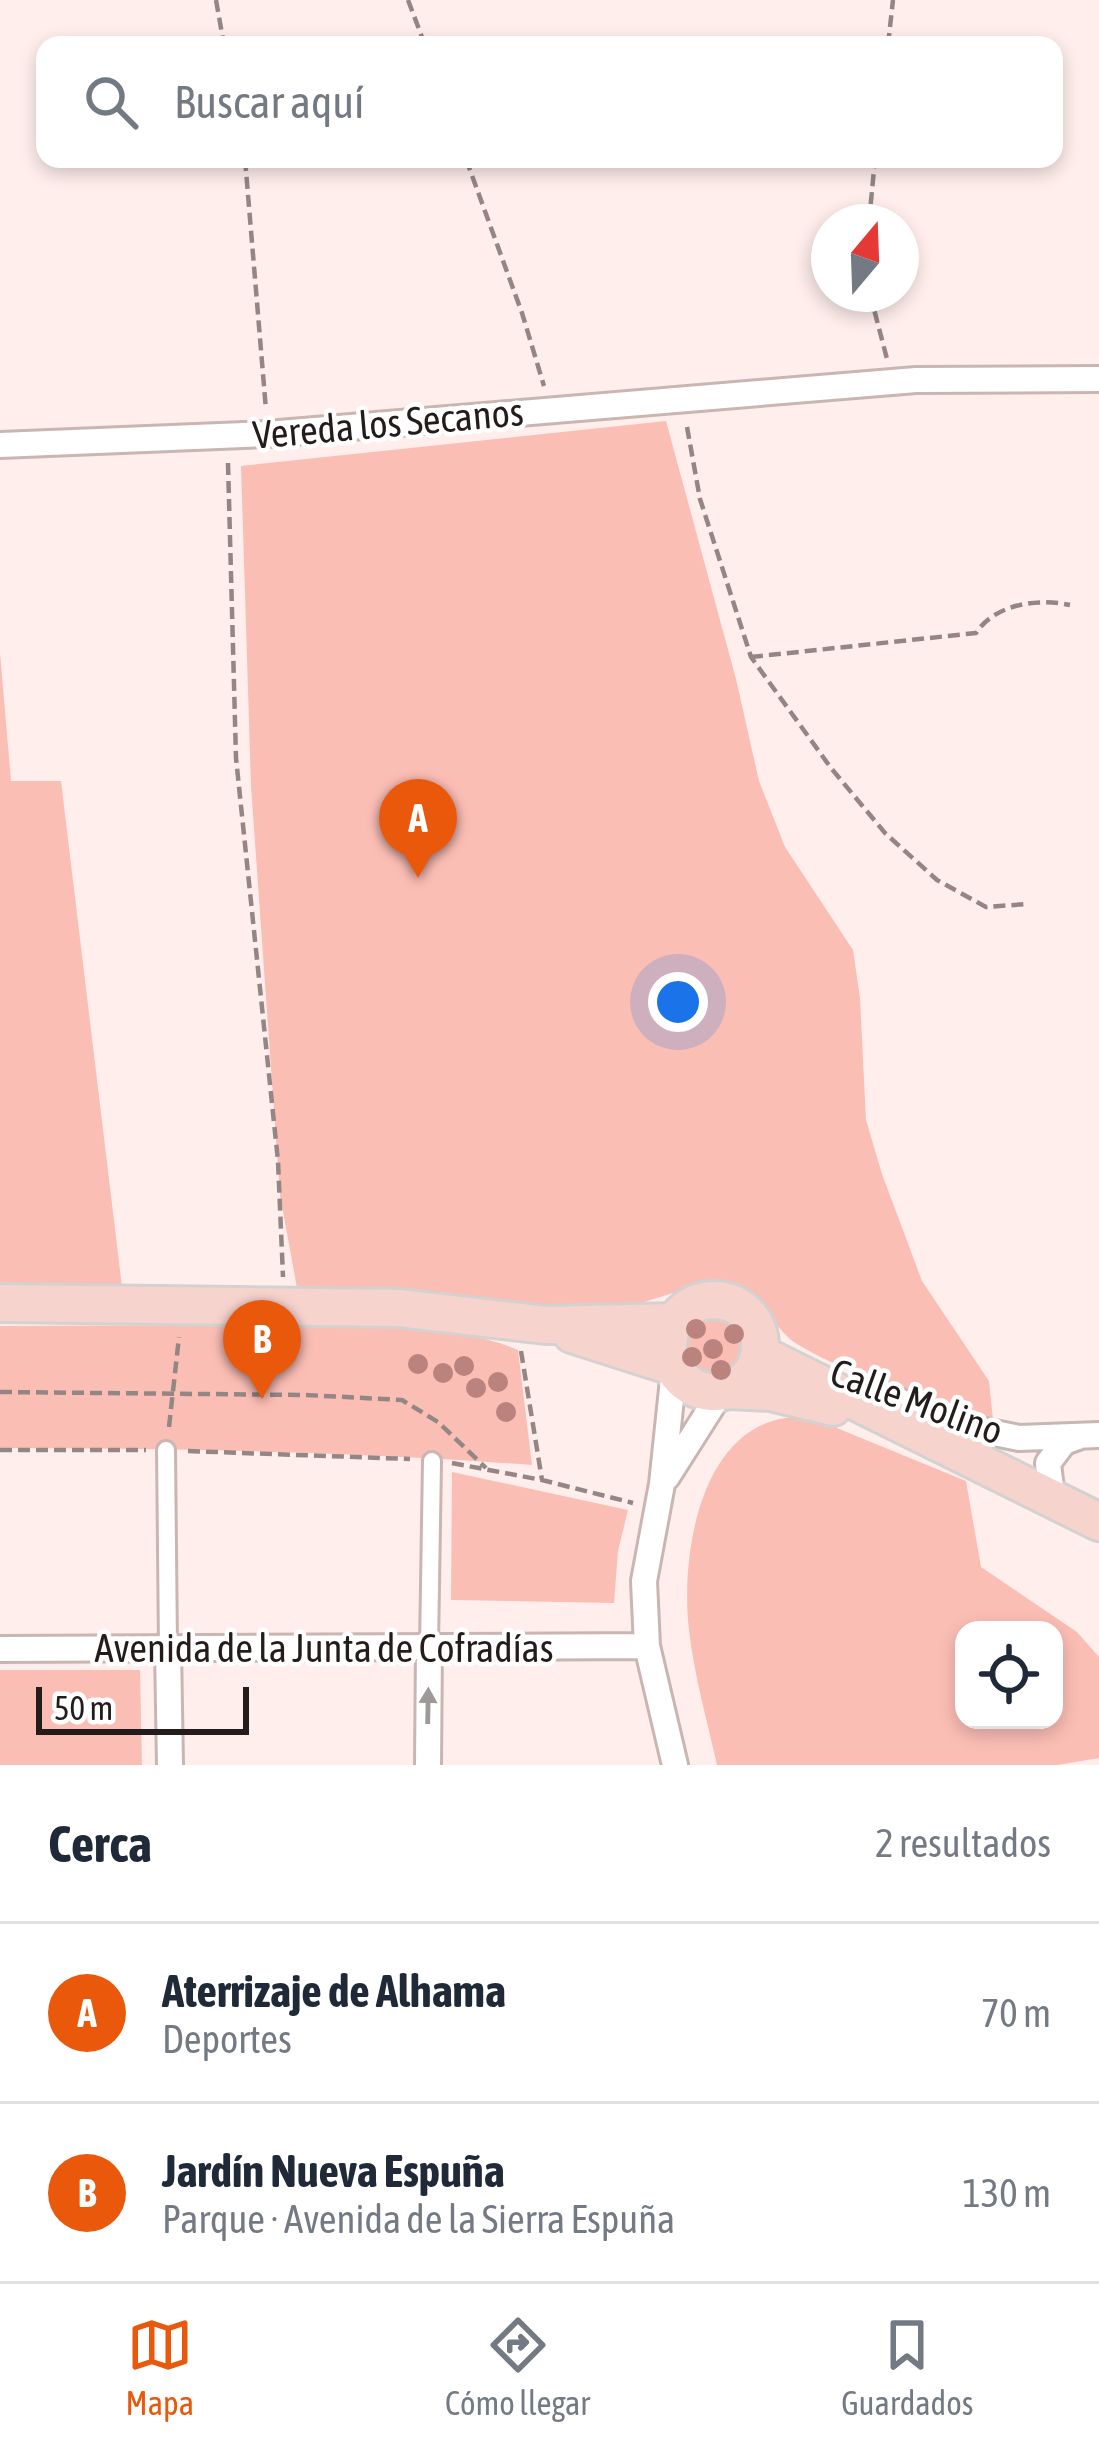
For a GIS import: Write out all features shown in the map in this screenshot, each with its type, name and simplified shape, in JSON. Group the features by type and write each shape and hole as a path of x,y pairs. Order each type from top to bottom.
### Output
{"main road":[{"path":"673,1368 668,1336 684,1310 713,1300 743,1310 759,1346 911,1431 1099,1522"},
{"path":"0,1303 399,1308 531,1333 673,1368 694,1388 771,1392 911,1431"},
{"path":"531,1333 674,1322"},
{"path":"725,1391 749,1376 759,1346"}],"street":[{"name":"Vereda los Secanos","path":"0,445 268,434 776,389 1099,379"},
{"name":"Calle Molino","path":"759,1346 970,1428 1018,1438 1090,1435"},
{"path":"673,1368 651,1486 644,1580 647,1646 675,1765"},
{"path":"651,1486 725,1391"},
{"name":"Calle Molino","path":"1052,1498 1048,1463 1064,1442 1090,1435"},
{"path":"166,1450 170,1765"},
{"path":"428,1765 432,1461"},
{"name":"Avenida de la Junta de Cofradías","path":"0,1648 647,1646"}],"path":[{"path":"216,0 222,36"},
{"path":"408,0 421,36"},
{"path":"889,36 893,0"},
{"path":"245,168 268,434"},
{"path":"469,168 551,409"},
{"path":"871,204 874,168"},
{"path":"872,312 894,382"},
{"path":"681,398 700,499 751,657 884,833 937,880 986,907 1028,904"},
{"path":"227,436 236,758 278,1161 283,1288"},
{"path":"751,657 976,634 986,619 1017,604 1070,605"},
{"path":"166,1450 181,1321"},
{"path":"531,1333 542,1480"},
{"path":"0,1392 402,1400 438,1422 486,1468"},
{"path":"0,1450 166,1450 432,1461 486,1468 634,1504 651,1486"}],"shaded area":[{"path":"666,421 759,781 785,847 853,950 866,1120 882,1174 922,1281 989,1381 993,1419 893,1387 819,1356 789,1338 763,1306 739,1288 707,1285 607,1308 297,1288 280,1195 251,786 241,466"},
{"path":"0,653 11,781 61,781 122,1287 0,1286"},
{"path":"713,1314 736,1324 746,1347 736,1370 713,1380 690,1370 680,1347 690,1324"},
{"path":"0,1326 392,1327 470,1335 518,1350 532,1465 266,1452 0,1448"},
{"path":"797,1417 827,1424 966,1481 981,1567 1061,1621 955,1621 955,1729 1063,1729 1063,1623 1099,1657 1099,1758 1058,1765 717,1765 691,1647 689,1565 704,1496 718,1466 738,1441 764,1424"},
{"path":"452,1472 628,1510 618,1551 614,1603 451,1600"},
{"path":"0,1670 140,1670 142,1765 0,1765"}],"place":[{"name":"Aterrizaje de Alhama","path":"418,878"},
{"name":"Jardín Nueva Espuña","path":"262,1399"}]}
